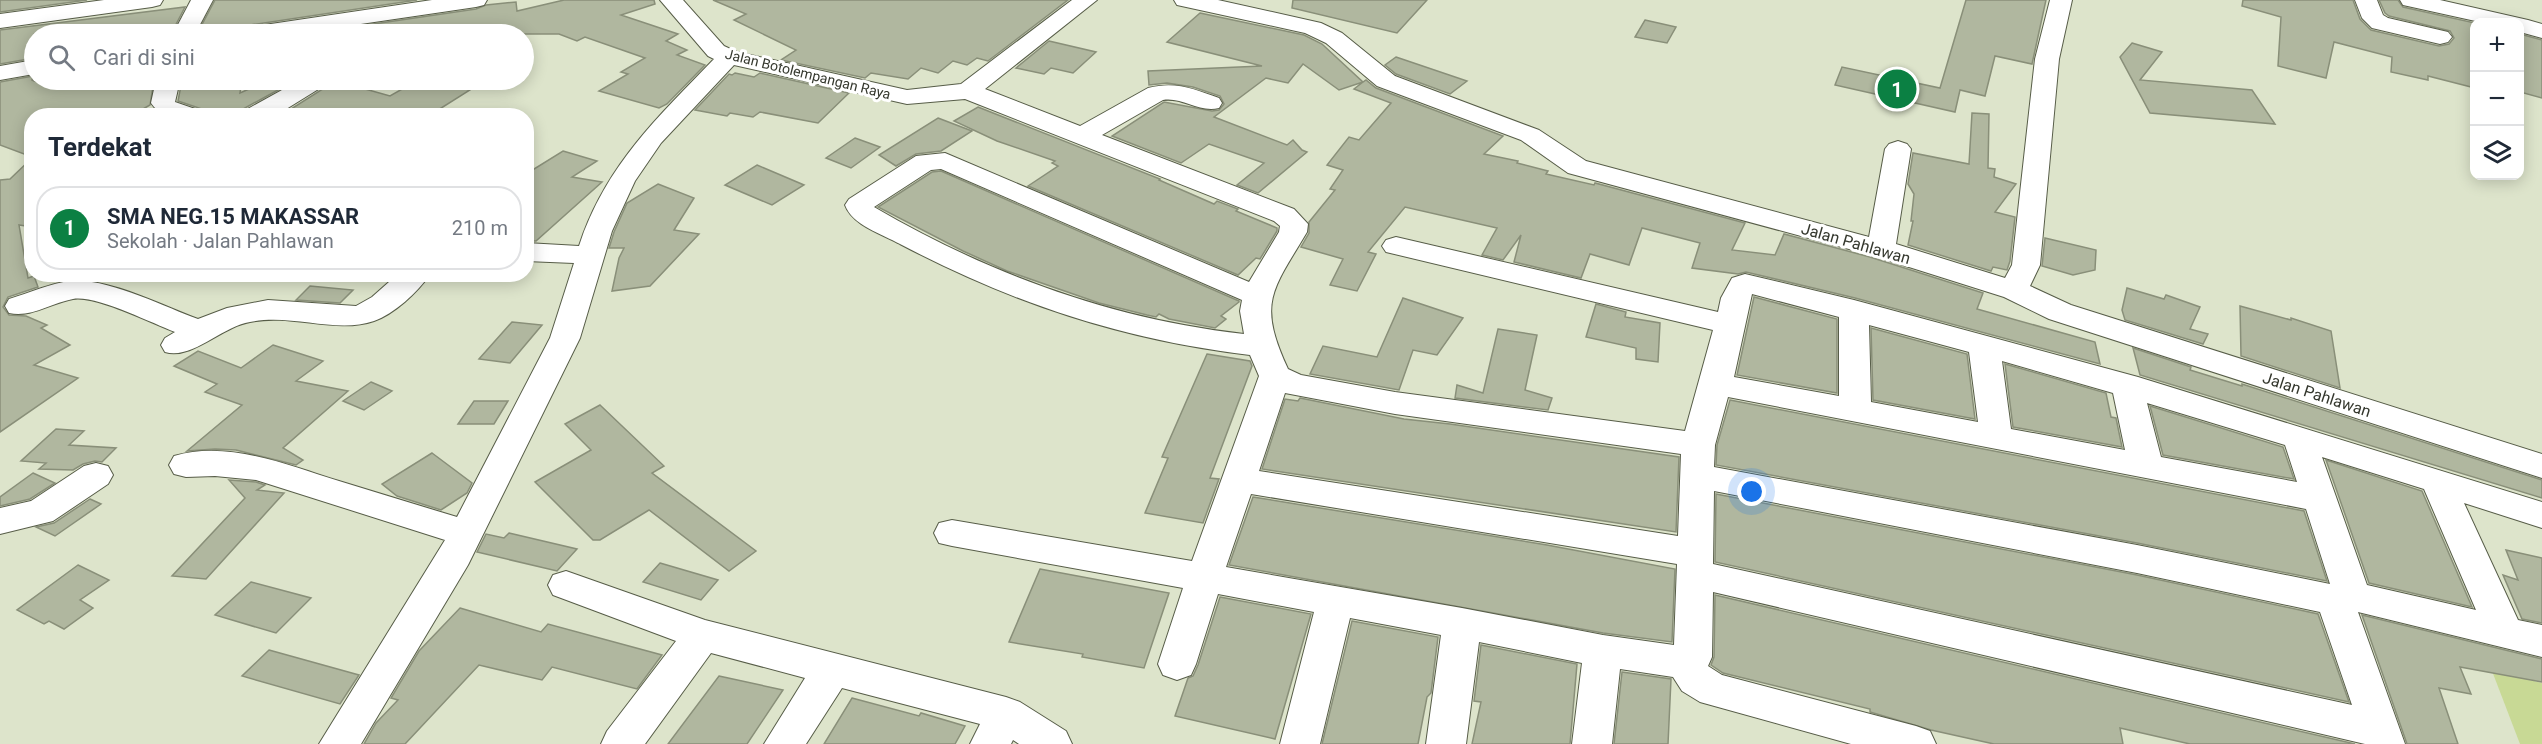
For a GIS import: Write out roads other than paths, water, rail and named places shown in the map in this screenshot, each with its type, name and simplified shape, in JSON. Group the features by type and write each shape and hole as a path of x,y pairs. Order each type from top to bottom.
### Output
{"street":[{"path":"0,21 152,0"},
{"path":"189,24 202,0"},
{"path":"325,24 476,0"},
{"name":"Jalan Botolempangan Raya","path":"670,0 716,51 729,57 907,97 968,91"},
{"path":"968,91 1086,0"},
{"name":"Jalan Pahlawan","path":"1185,0 1313,28 1334,38 1386,81 1530,135 1577,167 1881,249 2014,290 2060,312 2542,466"},
{"path":"2014,290 2026,266 2047,59 2061,0"},
{"path":"2366,0 2373,18 2380,23 2440,37"},
{"path":"2411,0 2490,18"},
{"path":"2524,26 2542,31"},
{"path":"339,744 447,569 565,338 598,231 635,159 729,57"},
{"path":"0,73 24,69"},
{"path":"166,90 164,103 167,108"},
{"path":"270,108 300,90"},
{"path":"968,91 1292,220 1293,232 1257,296 1255,310 1262,346 1275,376 1294,385 1698,460 2137,559 2343,598 2542,641"},
{"path":"1083,135 1157,93 1173,91 1210,103"},
{"path":"1881,249 1898,149"},
{"path":"1257,296 945,162 925,162 860,205 861,211 865,214 903,235 988,276 1037,296 1138,326 1182,336 1262,346"},
{"path":"1396,246 1729,324"},
{"path":"534,252 590,255"},
{"path":"20,306 71,290 93,290 188,338 232,315 259,309 277,308 362,315 376,307 406,282"},
{"path":"1687,663 1693,657 1698,460 1729,324 1736,298 1742,284 1745,283 1854,310 2127,385 2542,515"},
{"path":"1854,310 1855,410"},
{"path":"1984,345 1996,438"},
{"path":"1177,664 1204,579 1275,376"},
{"path":"1716,384 2319,499"},
{"path":"2127,385 2146,466"},
{"path":"1239,480 1697,563 2382,737 2343,598 2319,499 2299,437"},
{"path":"186,465 215,464 257,468 466,533"},
{"path":"0,521 41,512 96,475"},
{"path":"2438,481 2505,633"},
{"path":"952,533 1462,623 1603,651 1687,663"},
{"path":"566,585 702,635 833,669 998,729 1052,744"},
{"path":"1300,744 1335,601"},
{"path":"1446,744 1462,623"},
{"path":"621,744 702,635"},
{"path":"1592,744 1603,651"},
{"path":"1687,663 1689,673 1697,682 1714,690 1916,744"},
{"path":"784,744 833,669"}],"place":[{"name":"SMA NEG.15 MAKASSAR","path":"1897,89"}]}
